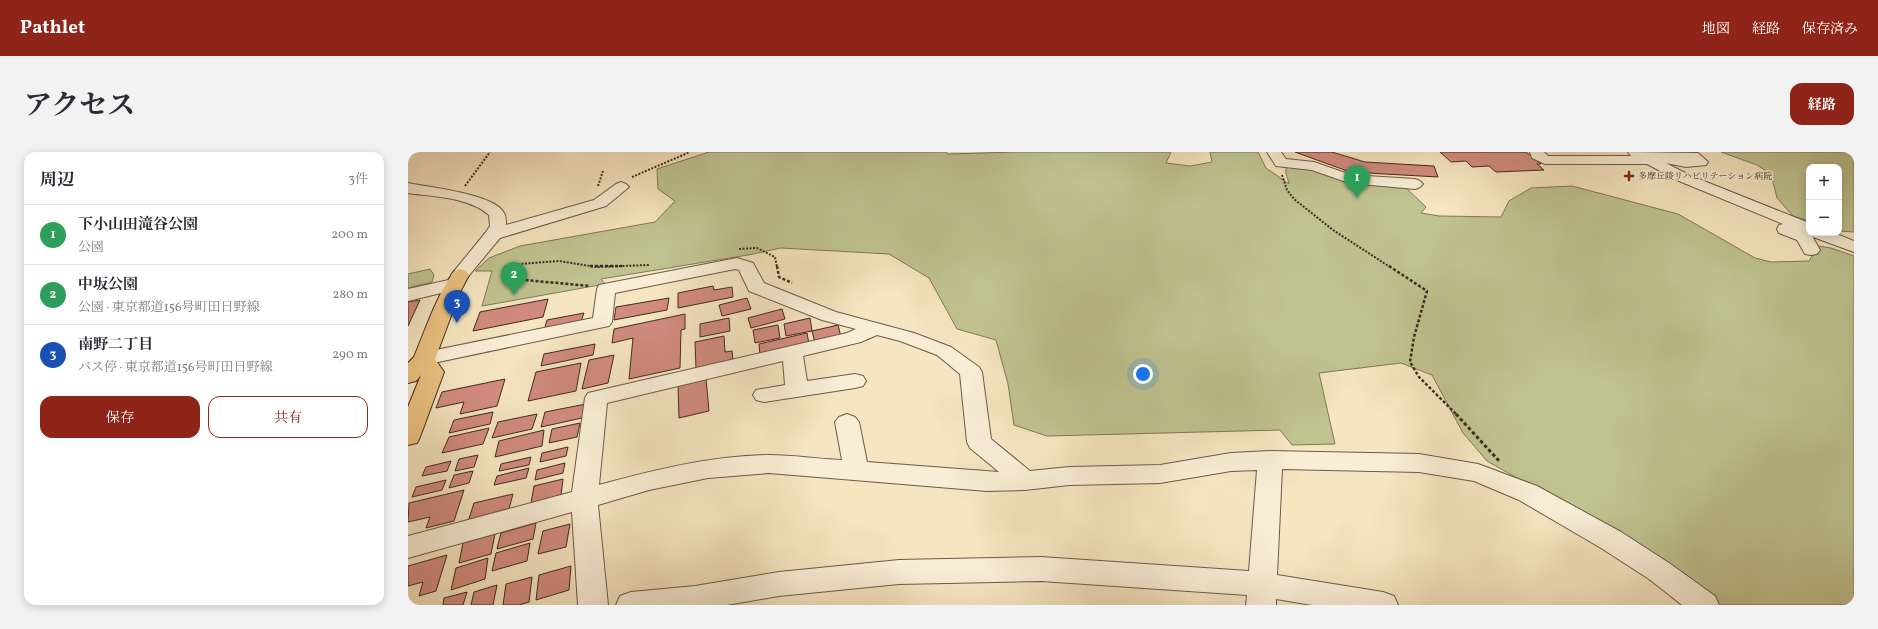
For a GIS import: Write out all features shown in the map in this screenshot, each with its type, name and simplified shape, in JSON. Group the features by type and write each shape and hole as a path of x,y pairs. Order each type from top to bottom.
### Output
{"main road":[{"path":"408,376 424,359 457,280"},
{"path":"408,437 433,372 424,359"}],"street":[{"path":"1274,152 1281,163 1314,166 1349,179 1415,184"},
{"path":"1537,152 1538,155 1544,160 1562,156 1645,156 1684,178 1744,204 1806,228"},
{"path":"408,188 486,205 493,209 499,220 494,234 457,280 408,295"},
{"path":"494,234 600,203 621,188"},
{"path":"1744,204 1740,211 1804,237 1811,250"},
{"path":"1827,236 1854,246"},
{"path":"424,359 602,322 606,289 737,263 747,267 756,287 829,316 907,337 944,351 971,372 979,442 1025,481"},
{"path":"593,605 584,500 596,398 854,338 874,329"},
{"path":"792,352 797,390"},
{"path":"764,395 855,381"},
{"path":"846,422 856,470"},
{"path":"1261,594 1270,460"},
{"path":"408,547 584,500 648,481 708,469 769,464 987,482 1025,481 1069,476 1160,474 1231,462 1270,460 1419,463 1478,474 1528,493 1611,540 1659,571 1704,605"},
{"path":"631,605 695,602 779,584 899,572 1041,570 1261,594 1383,605"}],"path":[{"path":"453,197 462,190 490,152"},
{"path":"621,188 630,178 643,170 690,152"},
{"path":"1281,174 1287,190 1299,203 1334,230 1426,291 1414,337 1410,362 1419,378 1467,425 1502,465"},
{"path":"506,265 503,278 606,289"}],"green space":[{"path":"709,152 946,152 948,154 1016,152 1171,152 1166,163 1190,166 1212,162 1210,152 1258,152 1266,168 1289,184 1286,172 1288,165 1404,186 1426,207 1421,213 1439,216 1501,217 1509,201 1531,188 1572,186 1678,214 1755,258 1771,262 1809,261 1818,246 1831,248 1854,256 1854,605 1711,605 1588,518 1487,461 1463,433 1432,375 1401,363 1319,373 1335,444 1292,445 1280,430 1047,436 1014,425 1008,384 996,340 957,329 929,278 889,254 781,248 748,255 601,279 605,284 482,306 492,271 475,271 489,258 520,246 655,222 675,201 658,189 657,169"},
{"path":"1721,152 1854,152 1854,232 1842,231 1842,164 1806,164 1806,220 1793,216 1777,198 1771,174 1757,165"},
{"path":"430,269 434,275 432,282 408,288 408,274"}],"building":[{"path":"1295,152 1332,152 1365,162 1434,166 1438,177 1350,172"},
{"path":"1440,152 1526,152 1541,164 1537,164 1544,170 1496,172 1489,166 1472,167 1466,161 1451,162"},
{"path":"713,286 714,290 732,287 733,297 678,308 678,293"},
{"path":"669,298 667,310 614,320 616,307"},
{"path":"747,298 751,309 722,316 719,305"},
{"path":"548,299 543,317 473,331 480,312"},
{"path":"420,300 408,326 408,302"},
{"path":"782,309 785,319 751,328 748,318"},
{"path":"584,313 580,324 544,331 547,320"},
{"path":"685,314 685,329 681,330 680,368 629,379 633,338 612,343 614,329"},
{"path":"729,318 730,331 700,337 700,324"},
{"path":"810,318 812,331 786,336 784,324"},
{"path":"778,325 780,338 755,343 753,330"},
{"path":"838,325 841,337 815,343 812,331"},
{"path":"807,333 809,344 760,355 759,344"},
{"path":"724,336 725,352 732,351 733,360 696,369 695,342"},
{"path":"595,344 593,355 541,366 544,354"},
{"path":"614,355 608,383 582,389 589,360"},
{"path":"581,363 576,391 528,401 536,372"},
{"path":"505,379 497,406 460,414 464,402 436,408 442,392"},
{"path":"706,379 709,411 679,418 678,385"},
{"path":"586,404 582,418 541,427 545,412"},
{"path":"493,412 490,424 449,433 454,420"},
{"path":"537,414 532,429 492,438 498,422"},
{"path":"580,423 577,437 549,443 552,429"},
{"path":"489,428 483,444 442,453 449,437"},
{"path":"544,430 542,446 495,457 499,441"},
{"path":"568,447 566,456 540,462 542,453"},
{"path":"478,455 474,467 455,471 459,459"},
{"path":"531,457 529,465 499,471 501,464"},
{"path":"451,461 447,471 422,476 426,467"},
{"path":"565,463 563,473 535,480 537,470"},
{"path":"529,468 526,478 494,485 497,476"},
{"path":"473,471 469,483 449,488 454,475"},
{"path":"563,479 561,495 531,503 534,486"},
{"path":"446,480 442,490 412,497 416,487"},
{"path":"464,490 454,521 426,528 430,517 408,522 409,503"},
{"path":"513,494 507,516 467,525 474,503"},
{"path":"536,523 533,539 497,549 501,533"},
{"path":"570,524 566,547 538,554 543,531"},
{"path":"495,534 491,554 459,563 463,543"},
{"path":"530,543 527,561 492,571 496,553"},
{"path":"447,555 436,591 419,596 423,582 408,586 408,566"},
{"path":"488,558 485,579 451,590 456,568"},
{"path":"571,566 569,590 536,600 539,575"},
{"path":"532,577 529,602 519,605 503,605 506,584"},
{"path":"497,585 493,605 471,605 474,592"},
{"path":"467,592 463,605 443,605 444,598"}],"place":[{"name":"多摩丘陵リハビリテーション病院","path":"1629,176"},
{"name":"下小山田滝谷公園","path":"1357,198"},
{"name":"中坂公園","path":"514,295"},
{"name":"南野二丁目","path":"457,323"}]}
